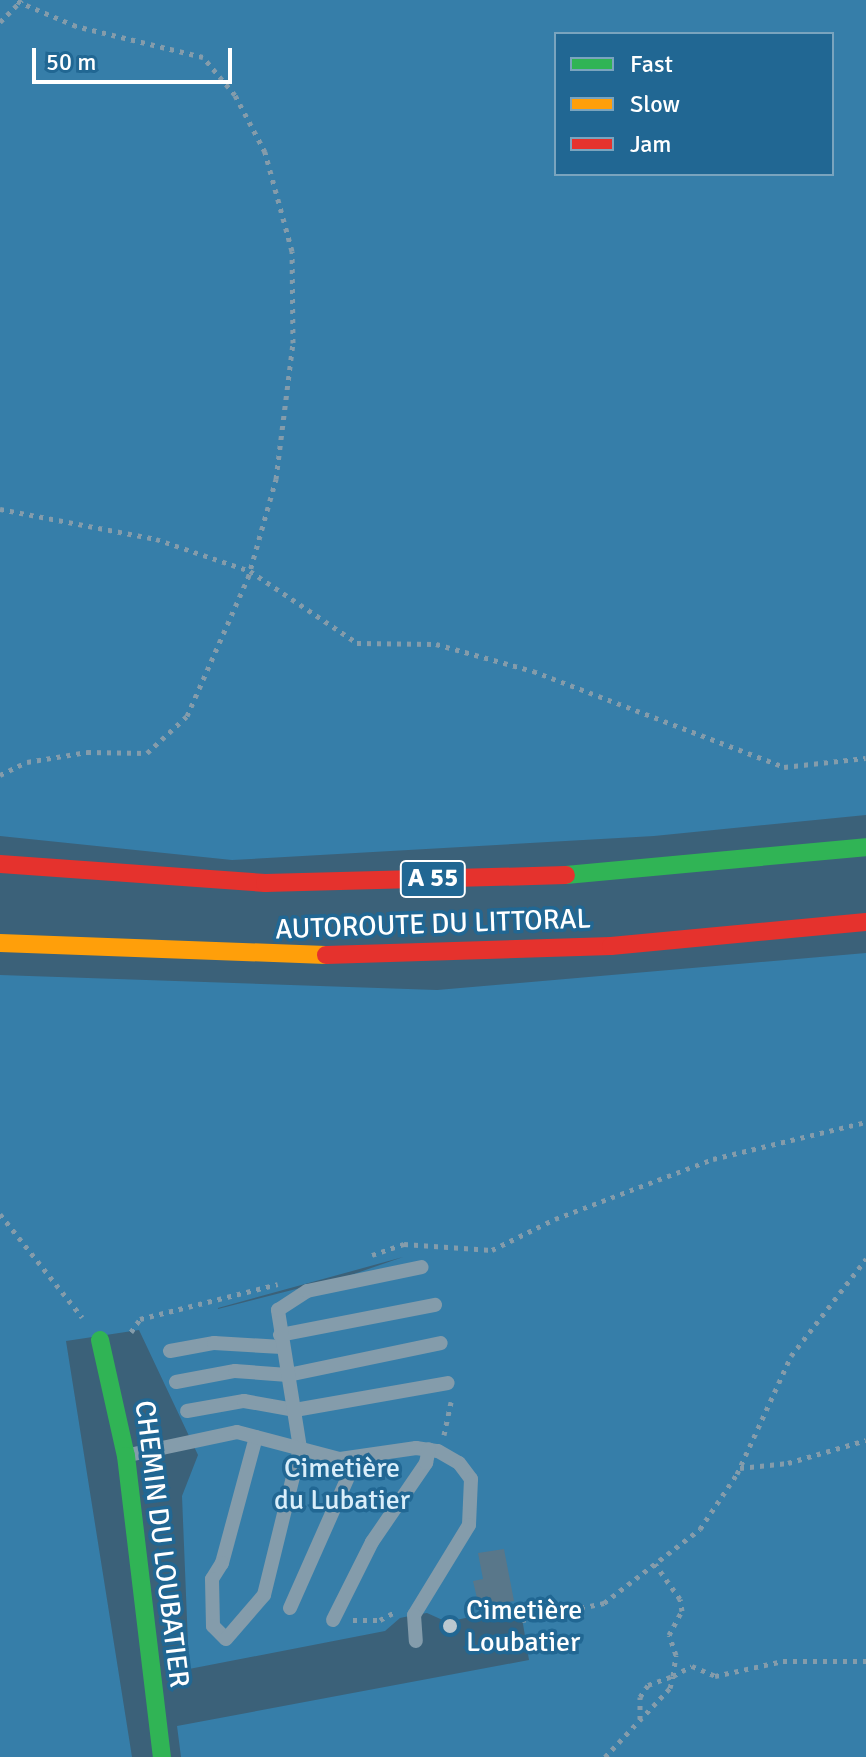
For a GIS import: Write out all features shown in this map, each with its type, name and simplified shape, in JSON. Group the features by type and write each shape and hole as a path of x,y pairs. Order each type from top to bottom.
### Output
{"main road":[{"name":"AUTOROUTE DU LITTORAL","path":"0,864 296,882 621,874 866,847"},
{"name":"AUTOROUTE DU LITTORAL","path":"0,943 272,957 611,946 866,922"},
{"name":"CHEMIN DU LOUBATIER","path":"102,1348 126,1456 162,1757"}],"lane":[{"path":"256,1437 222,1563 212,1579 213,1626 226,1639 264,1595 300,1448 278,1310 289,1298 422,1267"},
{"path":"170,1351 214,1343 281,1341 435,1305"},
{"path":"176,1382 235,1371 288,1375 441,1343"},
{"path":"187,1411 244,1401 295,1410 448,1383"},
{"path":"126,1456 218,1432 356,1459 429,1449 459,1463 471,1479 473,1503 461,1542 414,1615 416,1641"},
{"path":"333,1620 372,1542 426,1463 429,1449"},
{"path":"290,1608 356,1459"}],"path":[{"path":"0,22 15,2 22,0"},
{"path":"0,775 27,762 87,752 147,753 187,716 250,571 276,479 293,343 292,251 265,152 235,95 203,57 76,26 15,2"},
{"path":"0,509 156,539 250,571 357,643 436,644 533,671 784,767 866,758"},
{"path":"360,1259 404,1244 492,1250 555,1219 713,1159 866,1122"},
{"path":"0,1214 102,1348 124,1344 140,1319 286,1282"},
{"path":"522,1620 604,1603 700,1529 740,1468 791,1356 866,1259"},
{"path":"740,1468 788,1463 866,1440"},
{"path":"605,1757 670,1688 676,1655 669,1635 682,1611 680,1599 655,1564"},
{"path":"676,1655 715,1676 783,1661 866,1661"},
{"path":"640,1720 640,1697 648,1685 692,1666"}],"green space":[{"path":"0,0 866,0 866,815 654,836 232,860 0,836"},
{"name":"Cimetière du Lubatier","path":"866,953 866,1757 181,1757 177,1726 529,1660 520,1606 447,1622 427,1613 414,1615 400,1618 385,1631 189,1669 182,1496 198,1455 139,1330 66,1341 132,1757 0,1757 0,975 437,990","holes":["403,1257 351,1275 218,1309"]}],"building":[{"path":"504,1549 514,1601 479,1607 473,1581 483,1579 478,1553"}],"traffic: fast":[{"path":"566,875 866,847"},
{"path":"100,1340 126,1456 162,1757"}],"traffic: slow":[{"path":"0,943 326,955"}],"traffic: jam":[{"path":"0,864 265,883 566,875"},
{"path":"326,955 611,946 866,922"}],"place":[{"name":"Cimetière Loubatier","path":"450,1626"}]}
